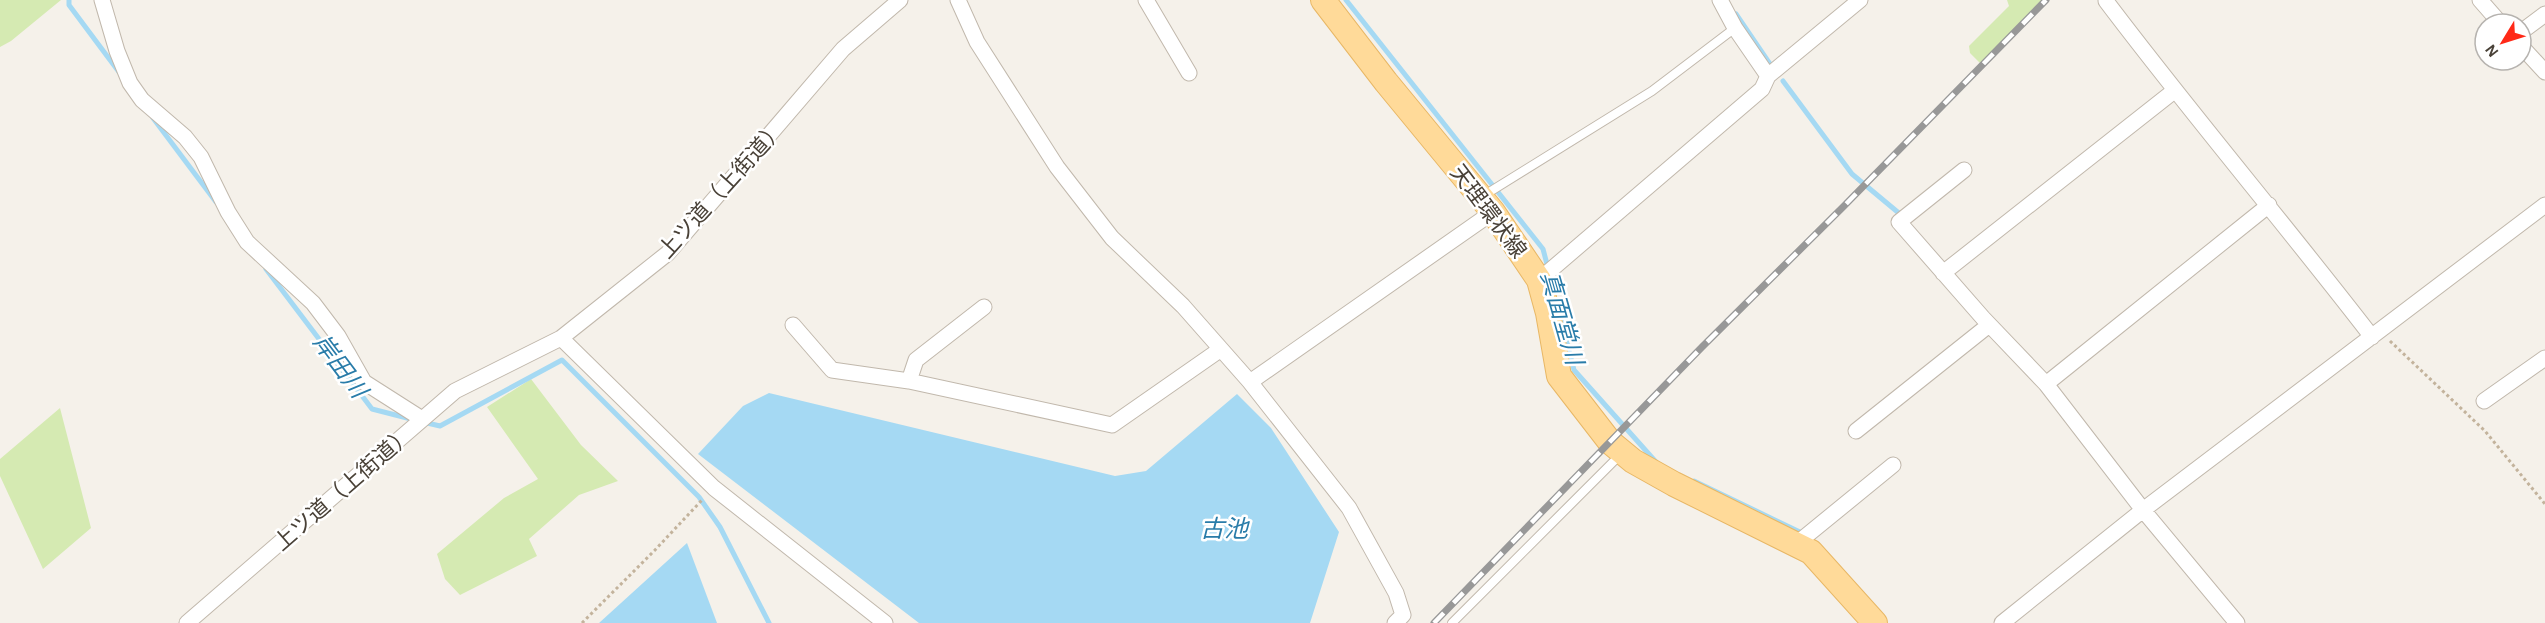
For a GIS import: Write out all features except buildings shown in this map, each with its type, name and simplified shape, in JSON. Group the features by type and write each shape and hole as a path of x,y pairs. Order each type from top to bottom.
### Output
{"main road":[{"name":"天理環状線","path":"1329,2 1386,82 1488,204 1539,280 1548,313 1559,376 1610,442 1633,461 1674,484 1811,552 1875,623"}],"street":[{"path":"102,0 117,51 130,83 142,100 185,137 201,157 228,212 247,242 313,303 338,336 364,382 422,419"},
{"name":"上ツ道（上街道）","path":"187,623 455,391 561,338 668,253 843,49 900,0"},
{"path":"958,0 977,42 1057,167 1112,238 1183,306 1250,382 1349,508 1396,593 1402,615 1395,623"},
{"path":"1146,0 1189,73"},
{"path":"1720,0 1735,28 1768,76"},
{"path":"1539,280 1762,89 1768,76 1860,0"},
{"path":"2108,0 2106,1 2174,92 2376,334"},
{"path":"2480,0 2490,12"},
{"path":"2533,59 2545,72"},
{"path":"1943,273 2174,92"},
{"path":"1964,170 1899,222 1989,325 2046,384 2143,510 2237,623"},
{"path":"1250,382 1488,204"},
{"path":"2046,384 2269,204"},
{"path":"2002,623 2143,510 2545,205"},
{"path":"909,381 915,360 984,307"},
{"path":"793,325 832,370 909,381 1112,425 1221,349"},
{"path":"1856,430 1989,325"},
{"path":"561,338 714,488 885,623"},
{"path":"2484,401 2545,358"},
{"path":"1796,545 1893,465"}],"lane":[{"path":"1488,204 1652,91 1735,28"},
{"path":"1452,623 1622,453"}],"path":[{"path":"2376,334 2486,431 2545,504"},
{"path":"582,623 714,488"}],"green space":[{"path":"0,0 61,0 11,41 0,47"},
{"path":"2007,0 2043,0 1981,64 1970,53 1969,46 2009,6"},
{"path":"531,379 581,445 618,481 579,495 529,539 537,556 460,595 445,579 437,554 504,498 538,479 487,407"},
{"path":"60,408 91,528 43,569 0,476 0,459"}],"water":[{"name":"古池","path":"769,393 1115,476 1146,471 1237,394 1271,428 1339,532 1310,623 919,623 698,454 743,406"},
{"path":"687,543 717,623 599,623"}],"waterway":[{"name":"岸田川","path":"69,0 69,5 119,72"},
{"name":"真面堂川","path":"1346,0 1543,249 1548,268"},
{"path":"1736,14 1772,67"},
{"path":"1783,81 1852,174 1900,214"},
{"name":"岸田川","path":"153,118 216,202"},
{"name":"岸田川","path":"266,269 372,409 411,419"},
{"name":"真面堂川","path":"1560,315 1574,370 1656,462"},
{"name":"岸田川","path":"423,422 440,426 562,360 699,497 720,527 769,623"},
{"name":"真面堂川","path":"1694,481 1804,534"}],"railway":[{"path":"1434,623 1702,347 2046,0"}]}
